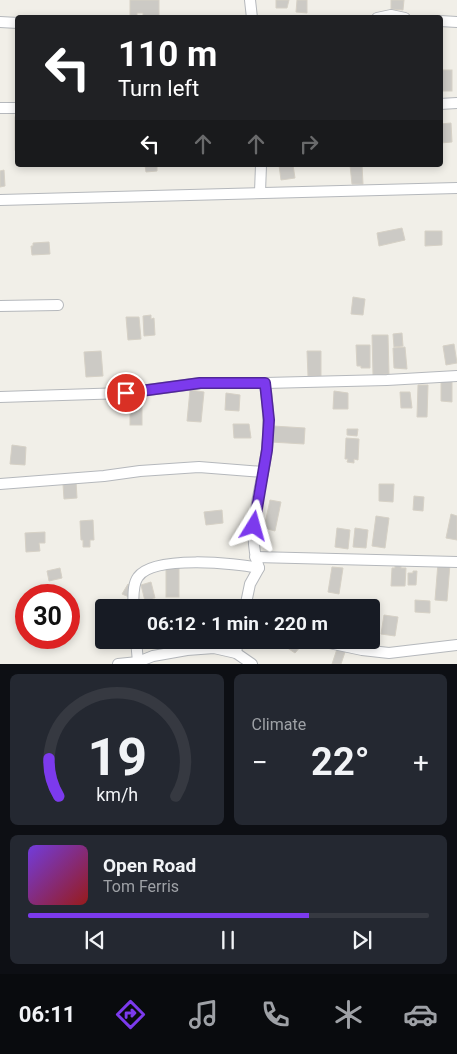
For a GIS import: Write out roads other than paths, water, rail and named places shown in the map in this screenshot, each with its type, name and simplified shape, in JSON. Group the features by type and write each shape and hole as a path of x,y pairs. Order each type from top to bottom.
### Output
{"street":[{"path":"250,0 252,15"},
{"path":"443,21 457,22"},
{"path":"0,22 15,23"},
{"path":"443,104 457,104"},
{"path":"0,108 15,108"},
{"path":"260,192 261,167"},
{"path":"0,200 457,188"},
{"path":"0,306 58,305"},
{"path":"0,397 126,393 200,383 387,380 457,376"},
{"path":"247,599 250,584 259,568 255,556 254,526 267,450 269,420 265,383"},
{"path":"0,484 199,467 262,472"},
{"path":"255,556 457,562"},
{"path":"134,599 135,583 138,577 144,571 153,567 173,564 216,563 259,568"},
{"path":"357,649 389,653 457,645"},
{"path":"118,664 138,662 153,656 187,650 214,648 236,653 252,664"},
{"path":"137,649 138,662"},
{"path":"236,653 237,649"}]}
